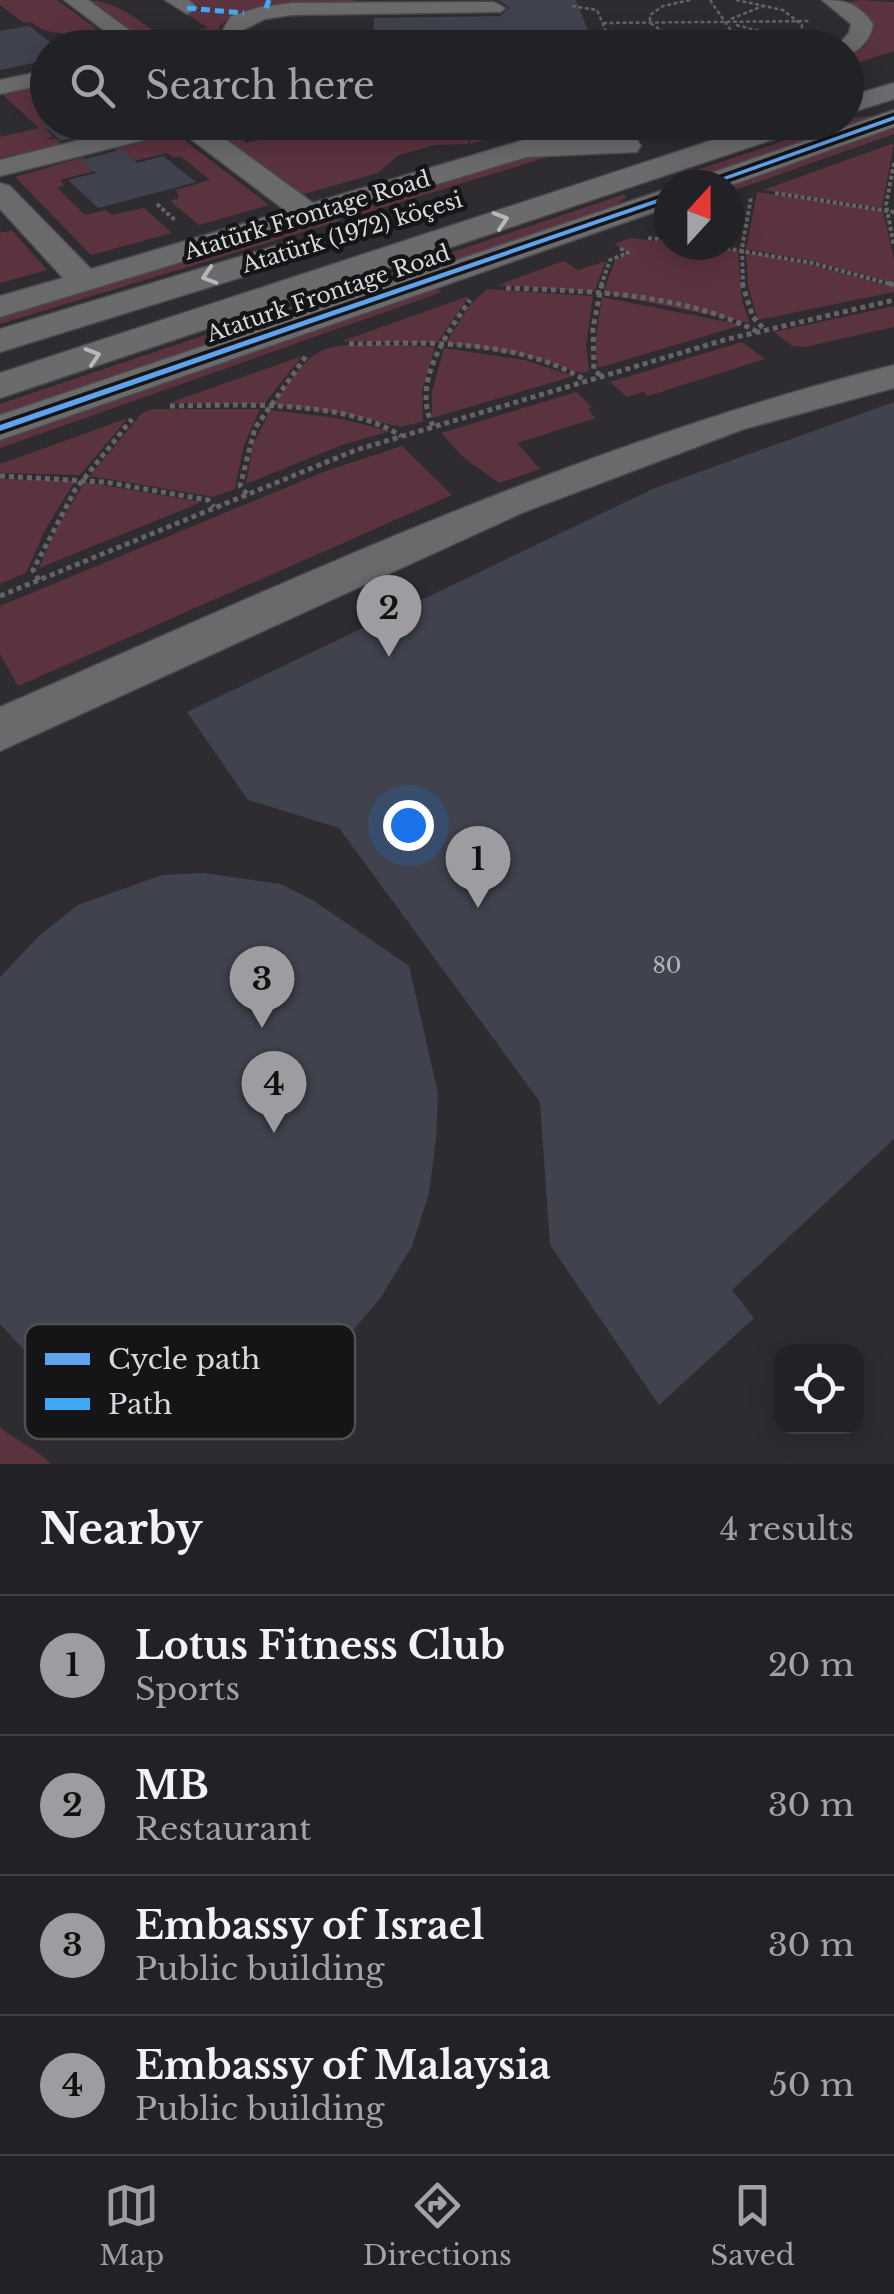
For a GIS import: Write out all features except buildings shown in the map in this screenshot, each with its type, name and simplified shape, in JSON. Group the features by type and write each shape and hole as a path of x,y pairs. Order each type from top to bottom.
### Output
{"main road":[{"path":"864,101 894,90"},
{"path":"864,107 894,107"},
{"name":"Atatürk (1972) köçesi","path":"0,342 602,140"},
{"name":"Atatürk (1972) köçesi","path":"698,170 760,140"},
{"name":"Atatürk (1972) köçesi","path":"0,386 654,191"}],"street":[{"path":"74,0 117,30"},
{"path":"832,0 854,13 862,30"},
{"path":"341,30 340,22 357,5"},
{"path":"234,30 233,26 261,12 357,5 494,8"},
{"path":"98,30 113,27"},
{"path":"0,87 30,81"},
{"path":"864,129 894,118"},
{"path":"0,168 114,140"},
{"path":"209,140 309,214"},
{"name":"Atatürk Frontage Road","path":"0,307 528,148 581,140"},
{"path":"744,171 832,140"},
{"path":"91,146 114,166"},
{"name":"Ataturk Frontage Road","path":"0,428 654,191"},
{"path":"0,192 85,282"},
{"path":"0,730 509,502 730,422 894,376"}],"path":[{"path":"582,0 572,6 597,10 605,30"},
{"path":"650,23 650,16 657,9 690,0"},
{"path":"710,0 731,30"},
{"path":"736,0 765,5 800,21"},
{"path":"725,22 765,5"},
{"path":"602,23 800,21"},
{"path":"800,21 801,30"},
{"path":"725,22 757,30"},
{"path":"650,23 661,30"},
{"path":"247,142 255,140"},
{"path":"894,163 886,188 886,210 894,246"},
{"path":"744,240 754,190 750,189"},
{"path":"760,191 894,212"},
{"path":"157,204 186,229"},
{"path":"601,376 594,370 590,344 598,294 610,260 628,254 614,245"},
{"path":"744,250 894,285"},
{"path":"743,260 746,302 754,322 764,329"},
{"path":"493,287 598,294 714,315 756,331"},
{"path":"433,426 428,420 427,392 440,345 475,294"},
{"path":"0,596 356,450 756,331 894,300"},
{"path":"335,344 440,345 526,358 575,372 585,380"},
{"path":"247,494 240,486 255,428 308,353 303,348"},
{"path":"162,406 267,407 366,421 396,429 401,436"},
{"path":"39,580 33,570 40,551 83,478 135,416 130,410"},
{"path":"0,476 83,478 184,494 208,500 214,507"}],"shaded area":[{"path":"0,0 57,0 97,29 44,30 31,22 24,23 0,5"},
{"path":"84,0 109,4 153,30 129,30"},
{"path":"190,0 356,0 237,15 220,25 219,30 200,30 208,28 184,12 205,10"},
{"path":"849,2 894,2 894,51 864,61 864,47 873,33 867,17"},
{"path":"30,87 30,120 3,95"},
{"path":"894,128 894,134 744,187 744,181"},
{"path":"30,130 30,140 57,140 62,144 0,158 0,137"},
{"path":"151,140 184,140 269,205 199,225 170,201 179,198 176,190 210,180 180,156 174,158 167,153 130,162 115,149"},
{"path":"224,140 469,140 468,144 435,145 399,155 378,173 301,195"},
{"path":"786,140 807,140 719,170 697,170"},
{"path":"894,143 882,208 763,190"},
{"path":"551,156 362,214 354,209 525,158"},
{"path":"83,157 98,170 60,180 65,185 57,188 85,215 105,210 111,215 144,208 172,233 91,255 15,177"},
{"path":"757,192 883,211 894,259 894,283 813,261 746,249"},
{"path":"627,196 614,206 437,266 429,260"},
{"path":"335,215 342,220 0,324 0,316"},
{"path":"12,230 47,270 0,283 0,233"},
{"path":"631,238 654,241 654,260 739,260 742,301 750,323 603,293 615,260 631,254 614,244"},
{"path":"746,252 894,287 894,292 758,320 748,286"},
{"path":"564,261 578,270 606,261 594,292 498,285"},
{"path":"408,267 417,273 0,414 0,404"},
{"path":"436,288 442,292 0,448 0,440"},
{"path":"487,289 593,296 586,345 589,371 582,373 527,356 446,343 470,305"},
{"path":"469,296 437,343 342,341"},
{"path":"602,297 742,325 598,368 595,345"},
{"path":"894,306 894,327 805,347 792,346 774,332"},
{"path":"742,342 765,359 648,396 643,392 627,397 610,382"},
{"path":"337,346 435,347 422,391 423,421 401,427 340,413 273,405 301,367 324,350"},
{"path":"444,348 524,360 574,376 432,418 432,392"},
{"path":"302,356 264,404 169,403"},
{"path":"576,392 592,407 588,410 596,418 517,443 540,469 499,483 464,458 441,433"},
{"path":"153,409 260,409 244,445 235,489 213,497 90,476 142,413"},
{"path":"270,410 337,418 390,431 342,445 246,484 253,445"},
{"path":"128,418 80,475 0,473 0,464"},
{"path":"402,446 452,495 18,686 0,654 0,606 326,471"},
{"path":"0,479 75,481 45,530 26,573 0,584"},
{"path":"85,482 202,502 39,568 55,531"},
{"path":"0,1427 39,1454 51,1464 0,1464"}],"marked path":[{"path":"266,8 269,0"},
{"path":"187,8 244,13"}],"cycle path":[{"path":"864,129 894,118"},
{"path":"744,171 832,140"},
{"path":"0,428 654,202"}],"place":[{"name":"MB","path":"389,657"},
{"name":"Lotus Fitness Club","path":"478,908"},
{"name":"Embassy of Israel","path":"262,1028"},
{"name":"Embassy of Malaysia","path":"274,1133"}]}
